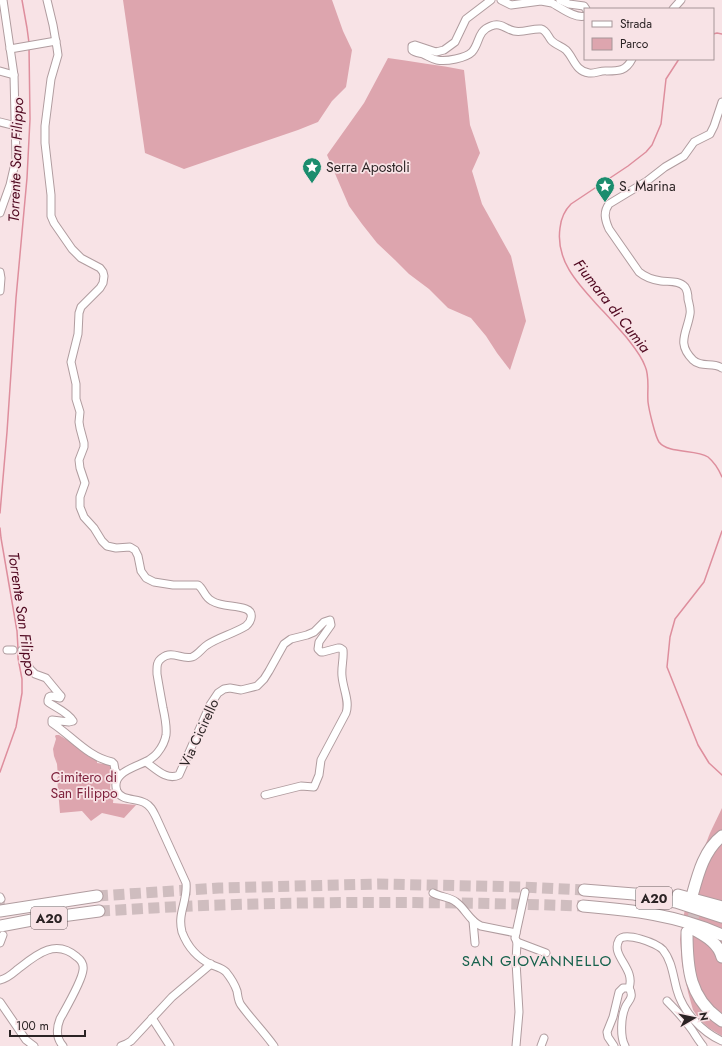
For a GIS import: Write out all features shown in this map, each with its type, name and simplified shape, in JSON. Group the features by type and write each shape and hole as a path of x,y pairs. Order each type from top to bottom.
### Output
{"highway":[{"path":"722,836 716,840 702,864 696,881 695,896 705,866 713,850 722,840"},
{"name":"A20","path":"722,907 677,895 635,888 604,887 584,890 634,894 676,902 722,917"},
{"name":"A20","path":"0,904 70,896 96,896 0,911"},
{"name":"A20","path":"583,906 630,910 669,918 722,935"},
{"name":"A20","path":"1,937 12,928 57,921 83,913 99,911"},
{"path":"669,918 710,939 717,946 722,957"},
{"path":"722,1017 699,993 692,969 689,933 687,961 692,984 700,1001 710,1012 722,1020"}],"street":[{"path":"0,213 12,178 16,159 12,49 3,0"},
{"path":"47,0 53,41 58,55 51,79 45,126 45,143 51,195 51,210 54,223 72,249 81,258 100,268 104,276 103,283 100,288 81,307 79,313 78,334 71,362 76,384 76,399 80,412 79,422 84,443 79,460 85,483 79,500 81,511 84,518 94,528 107,546 116,548 130,547 135,550 138,556 141,571 146,578 154,582 177,586 193,584 198,585 206,597 211,601 223,605 246,609 252,616 250,622 246,626 209,644 193,657 170,654 164,656 160,660 157,666 157,674 166,736 159,751 151,760 119,776 116,785 119,794 124,797 144,802 154,811 186,883 186,892 180,917 184,935 193,952 199,957 222,969 226,973 235,988 240,1005 267,1035 274,1046"},
{"path":"491,0 466,19 454,42 444,50 436,52 415,45 412,46 412,50 442,61 465,56 472,51 484,30 490,26 498,24 514,31 523,32 539,29 543,30 554,43 566,50 577,67 584,72 589,73 603,70 615,71 624,69 631,60"},
{"path":"501,0 512,5 541,1 548,2 580,17 584,16"},
{"path":"560,0 570,4 584,6 585,8"},
{"path":"674,8 681,0"},
{"path":"12,49 53,41"},
{"path":"0,71 14,75"},
{"path":"722,102 710,134 694,142 684,156 612,202 607,206 605,214 609,229 639,272 644,276 678,283 684,287 688,296 690,316 684,339 684,347 690,357 696,363 716,365 722,368"},
{"path":"0,122 16,126"},
{"path":"0,272 0,291"},
{"name":"Via Cicirello","path":"146,762 166,776 173,777 179,775 210,706 218,693 224,689 230,688 241,690 257,686 269,671 284,644 291,639 314,632 324,622 330,620 331,625 319,642 318,649 321,652 338,648 342,650 342,676 348,704 345,716 321,760 319,775 314,787 301,786 265,795"},
{"path":"22,650 25,653 30,670 35,674 46,678 61,696 60,698 51,696 49,697 48,702 71,717 73,721 52,720 52,723 98,758 112,762 116,773 119,776"},
{"path":"516,1046 519,1012 516,962 517,942 515,938 519,913 525,892"},
{"path":"433,893 437,896 457,902 472,921 480,926 516,933"},
{"path":"472,921 475,943"},
{"path":"625,1046 623,1040 623,1017 625,1007 631,998 632,992 629,988 631,984 630,973 617,949 618,940 624,936 629,936 655,944 661,948 668,960 678,995 686,1008 698,1024 722,1041"},
{"path":"517,942 546,953"},
{"path":"0,980 6,978 37,955 50,949 57,948 67,950 80,959 83,966 82,976 57,1027 58,1038 63,1046"},
{"path":"123,1046 131,1041 172,997 211,964"},
{"path":"614,1046 608,1037 607,1032 614,1014 619,992 623,988 629,988"},
{"path":"667,1001 693,1031 698,1041 703,1046"},
{"path":"0,1002 26,1040 34,1046"},
{"path":"152,1018 170,1046"},
{"path":"541,1046 544,1038"}],"green space":[{"path":"123,0 332,0 343,31 352,50 346,87 332,101 318,122 184,169 145,153"},
{"path":"388,58 464,70 470,125 480,153 472,171 482,204 511,256 526,321 510,370 486,336 471,318 448,308 429,289 409,274 377,243 349,206 327,155 364,103"},
{"name":"Cimitero di San Filippo","path":"56,735 59,735 82,749 97,760 97,763 112,765 110,789 114,792 113,803 136,805 124,818 102,813 91,821 82,811 60,813 57,764 53,749"},
{"path":"722,808 722,1036 709,1028 699,1019 693,1010 682,964 680,939 688,890 710,833"}],"waterway":[{"name":"Torrente San Filippo","path":"22,0 29,43"},
{"name":"Fiumara di Cumia","path":"714,34 722,34"},
{"name":"Torrente San Filippo","path":"0,513 16,298 27,178 30,119 29,47"},
{"name":"Fiumara di Cumia","path":"678,60 666,79 661,124 652,145 646,152 628,166 571,204 566,209 562,218 559,240 565,263 577,282 627,338 637,351 647,370 649,406 654,429 659,442 663,446 675,450 697,453 708,457 716,466 722,477"},
{"name":"Torrente San Filippo","path":"0,528 17,631 18,658 22,679 22,693 16,727 0,772"},
{"name":"Fiumara di Cumia","path":"722,531 704,582 675,619 670,637 667,667 698,745 709,763 722,775"}],"tunnel":[{"path":"97,896 219,888 378,884 523,887 584,890"},
{"path":"1,899 3,928"},
{"path":"691,934 696,899"},
{"path":"99,911 205,905 311,903 447,903 583,906"}],"place":[{"name":"Serra Apostoli","path":"312,184"},
{"name":"S. Marina","path":"605,203"}],"district":[{"name":"SAN GIOVANNELLO","path":"537,961"}]}
